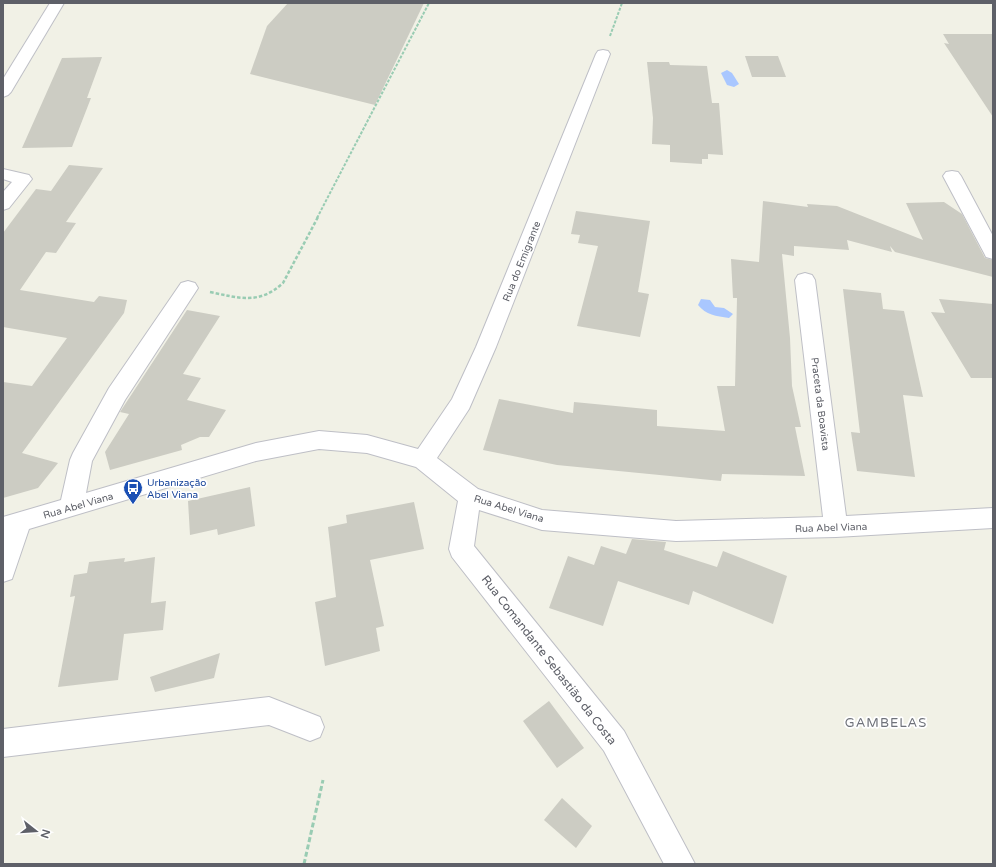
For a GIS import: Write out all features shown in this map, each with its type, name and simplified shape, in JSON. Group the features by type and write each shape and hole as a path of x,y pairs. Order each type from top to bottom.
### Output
{"street":[{"path":"3,92 57,3"},
{"name":"Rua do Emigrante","path":"423,460 461,403 486,347 603,54"},
{"path":"3,174 23,179 3,204"},
{"path":"952,176 993,253"},
{"name":"Praceta da Boavista","path":"805,280 836,527"},
{"path":"71,507 81,460 117,394 188,288"},
{"name":"Rua Abel Viana","path":"11,525 256,452 320,440 367,444 423,460 470,497 542,520 676,531 836,527 993,518"},
{"name":"Rua Comandante Sebastião da Costa","path":"470,497 461,549 614,741 680,864"},
{"path":"3,571 11,525"},
{"path":"3,743 269,711 310,727"}],"path":[{"path":"188,288 253,300 275,292 283,283 429,3"},
{"path":"603,54 619,16 622,3"},
{"path":"304,864 323,780"}],"water":[{"path":"727,70 732,73 739,84 734,87 727,85 721,73"},
{"path":"701,299 710,300 715,307 724,308 733,314 729,318 708,313 698,305"}],"building":[{"path":"288,3 424,3 375,105 250,74 267,26"},
{"path":"943,34 993,34 993,117 944,43 949,44"},
{"path":"745,56 778,56 786,77 752,77"},
{"path":"102,57 87,98 91,98 72,147 22,148 62,58"},
{"path":"647,62 669,62 670,65 707,66 712,103 719,103 723,155 708,154 708,159 702,159 702,164 670,162 670,145 652,144 653,118"},
{"path":"69,165 103,168 66,222 76,223 56,253 46,252 20,290 94,302 99,296 127,300 124,313 22,453 58,463 38,488 3,498 3,382 32,386 67,338 3,327 3,233 36,189 51,191"},
{"path":"763,201 808,207 807,204 837,206 923,240 906,203 944,202 962,214 985,258 993,260 993,277 895,252 890,246 892,252 847,240 849,250 794,246 794,256 782,254 790,338 792,386 801,427 795,427 805,476 722,474 721,481 557,465 483,450 499,399 573,413 574,402 657,410 657,426 725,431 717,386 735,386 737,298 733,298 731,259 759,262"},
{"path":"576,211 650,221 638,292 649,294 640,337 577,326 598,246 578,243 580,235 571,234"},
{"path":"843,289 881,293 883,309 904,311 923,397 903,395 915,477 857,471 851,432 860,433"},
{"path":"939,299 993,304 993,378 971,378 931,312 945,313"},
{"path":"187,310 220,316 183,374 201,378 187,400 226,410 209,437 200,437 181,445 182,450 110,470 105,452 129,414 120,412"},
{"path":"250,487 255,526 218,535 217,529 190,535 188,501"},
{"path":"414,502 424,549 370,560 384,626 376,628 380,651 325,666 315,602 336,597 328,527 347,523 346,515"},
{"path":"632,539 666,542 664,550 717,567 723,551 787,576 773,624 693,591 689,605 618,581 603,626 549,608 568,556 594,565 601,546 626,554"},
{"path":"155,557 151,603 166,601 163,630 124,634 118,680 58,687 75,596 70,597 74,575 87,573 89,562 125,558 124,562"},
{"path":"220,653 214,678 155,692 150,677"},
{"path":"549,701 584,748 557,768 523,721"},
{"path":"562,798 592,826 576,848 544,820"}],"place":[{"name":"Urbanização Abel Viana","path":"133,505"}],"district":[{"name":"GAMBELAS","path":"886,722"}]}
